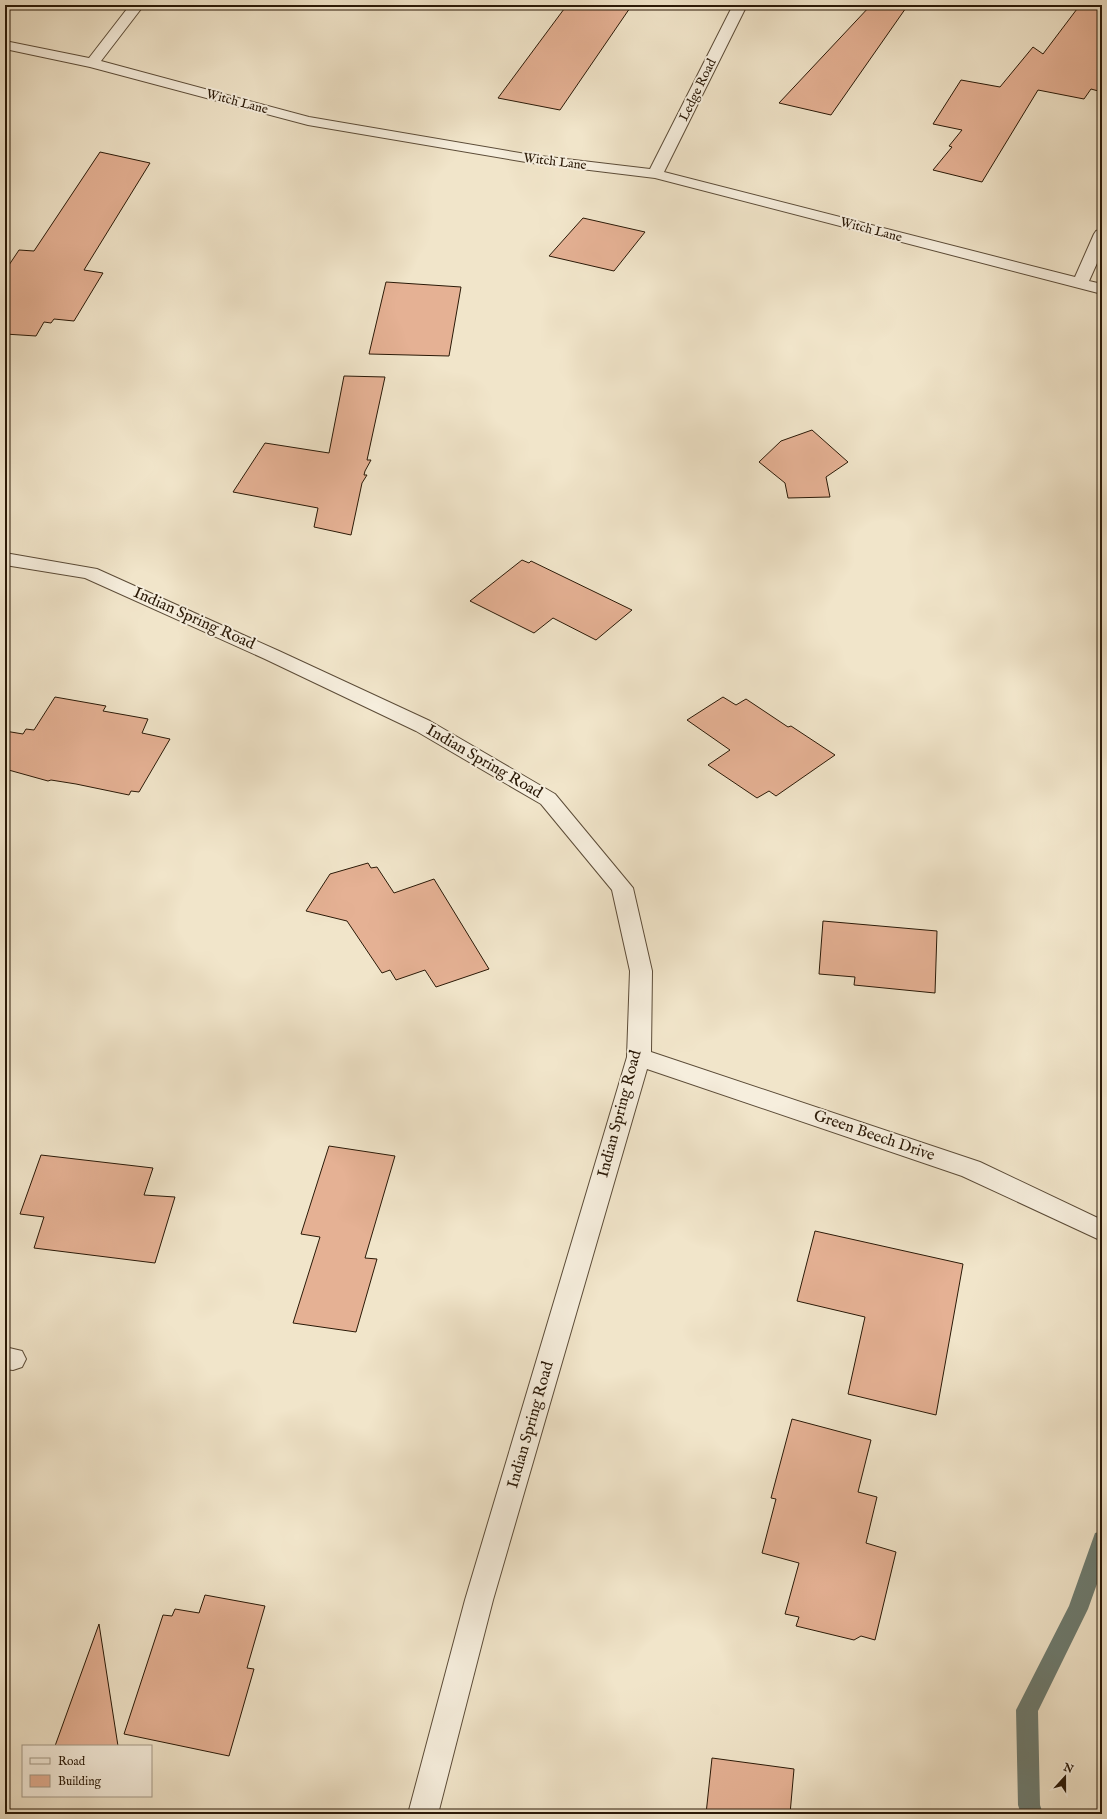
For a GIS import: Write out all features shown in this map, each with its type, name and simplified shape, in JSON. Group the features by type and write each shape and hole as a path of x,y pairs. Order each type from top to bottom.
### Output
{"street":[{"path":"92,63 137,5"},
{"name":"Ledge Road","path":"655,174 740,5"},
{"name":"Witch Lane","path":"5,46 92,63 308,121 532,159 655,174 1102,289"},
{"path":"1080,284 1102,234"},
{"name":"Indian Spring Road","path":"5,559 90,573 272,655 423,726 548,799 622,888 641,971 639,1057 479,1600 423,1814"},
{"name":"Green Beech Drive","path":"639,1057 971,1169 1102,1231"}],"building":[{"path":"567,5 632,5 560,110 498,98"},
{"path":"871,5 908,5 831,115 779,103"},
{"path":"1080,5 1102,5 1102,92 1091,89 1084,99 1038,90 982,182 933,170 952,147 949,146 962,130 933,124 961,80 1000,87 1033,47 1043,54"},
{"path":"100,152 150,163 84,270 103,273 74,321 54,319 51,323 44,322 36,336 5,334 5,271 19,250 34,251"},
{"path":"583,218 645,232 614,271 549,256"},
{"path":"386,282 461,287 449,356 369,354"},
{"path":"344,376 385,377 367,460 371,460 365,471 364,475 367,475 362,483 351,535 314,527 318,508 233,492 265,443 329,453"},
{"path":"812,430 848,462 826,477 830,497 788,498 785,483 759,462 781,441"},
{"path":"522,560 529,563 531,561 632,610 596,640 553,618 534,633 470,601"},
{"path":"55,697 106,706 103,711 148,719 142,733 170,739 139,792 131,791 129,795 76,784 51,780 48,781 5,769 5,731 23,734 26,729 34,730"},
{"path":"723,697 736,705 746,699 788,727 791,726 835,755 776,796 769,791 757,798 708,765 730,750 687,720"},
{"path":"368,863 371,868 377,867 394,893 434,879 489,969 436,987 425,970 396,980 390,970 382,973 347,921 306,911 330,874"},
{"path":"823,921 937,931 935,993 854,985 855,977 819,974"},
{"path":"329,1146 395,1156 365,1258 377,1259 356,1332 293,1323 320,1237 301,1234"},
{"path":"41,1155 153,1168 144,1195 175,1197 155,1263 34,1248 44,1217 20,1214"},
{"path":"815,1231 963,1264 936,1415 848,1394 865,1317 797,1301"},
{"path":"792,1419 871,1440 858,1492 877,1497 866,1543 896,1552 875,1640 861,1636 854,1640 796,1626 799,1617 785,1614 799,1563 762,1553 776,1499 771,1498"},
{"path":"205,1595 265,1606 247,1668 254,1669 229,1756 124,1734 163,1615 172,1616 175,1609 199,1613"},
{"path":"99,1624 118,1745 55,1745"},
{"path":"712,1758 794,1769 790,1814 706,1814"}],"waterway":[{"path":"1032,1814 1029,1805 1027,1710 1078,1609 1102,1540"}]}
